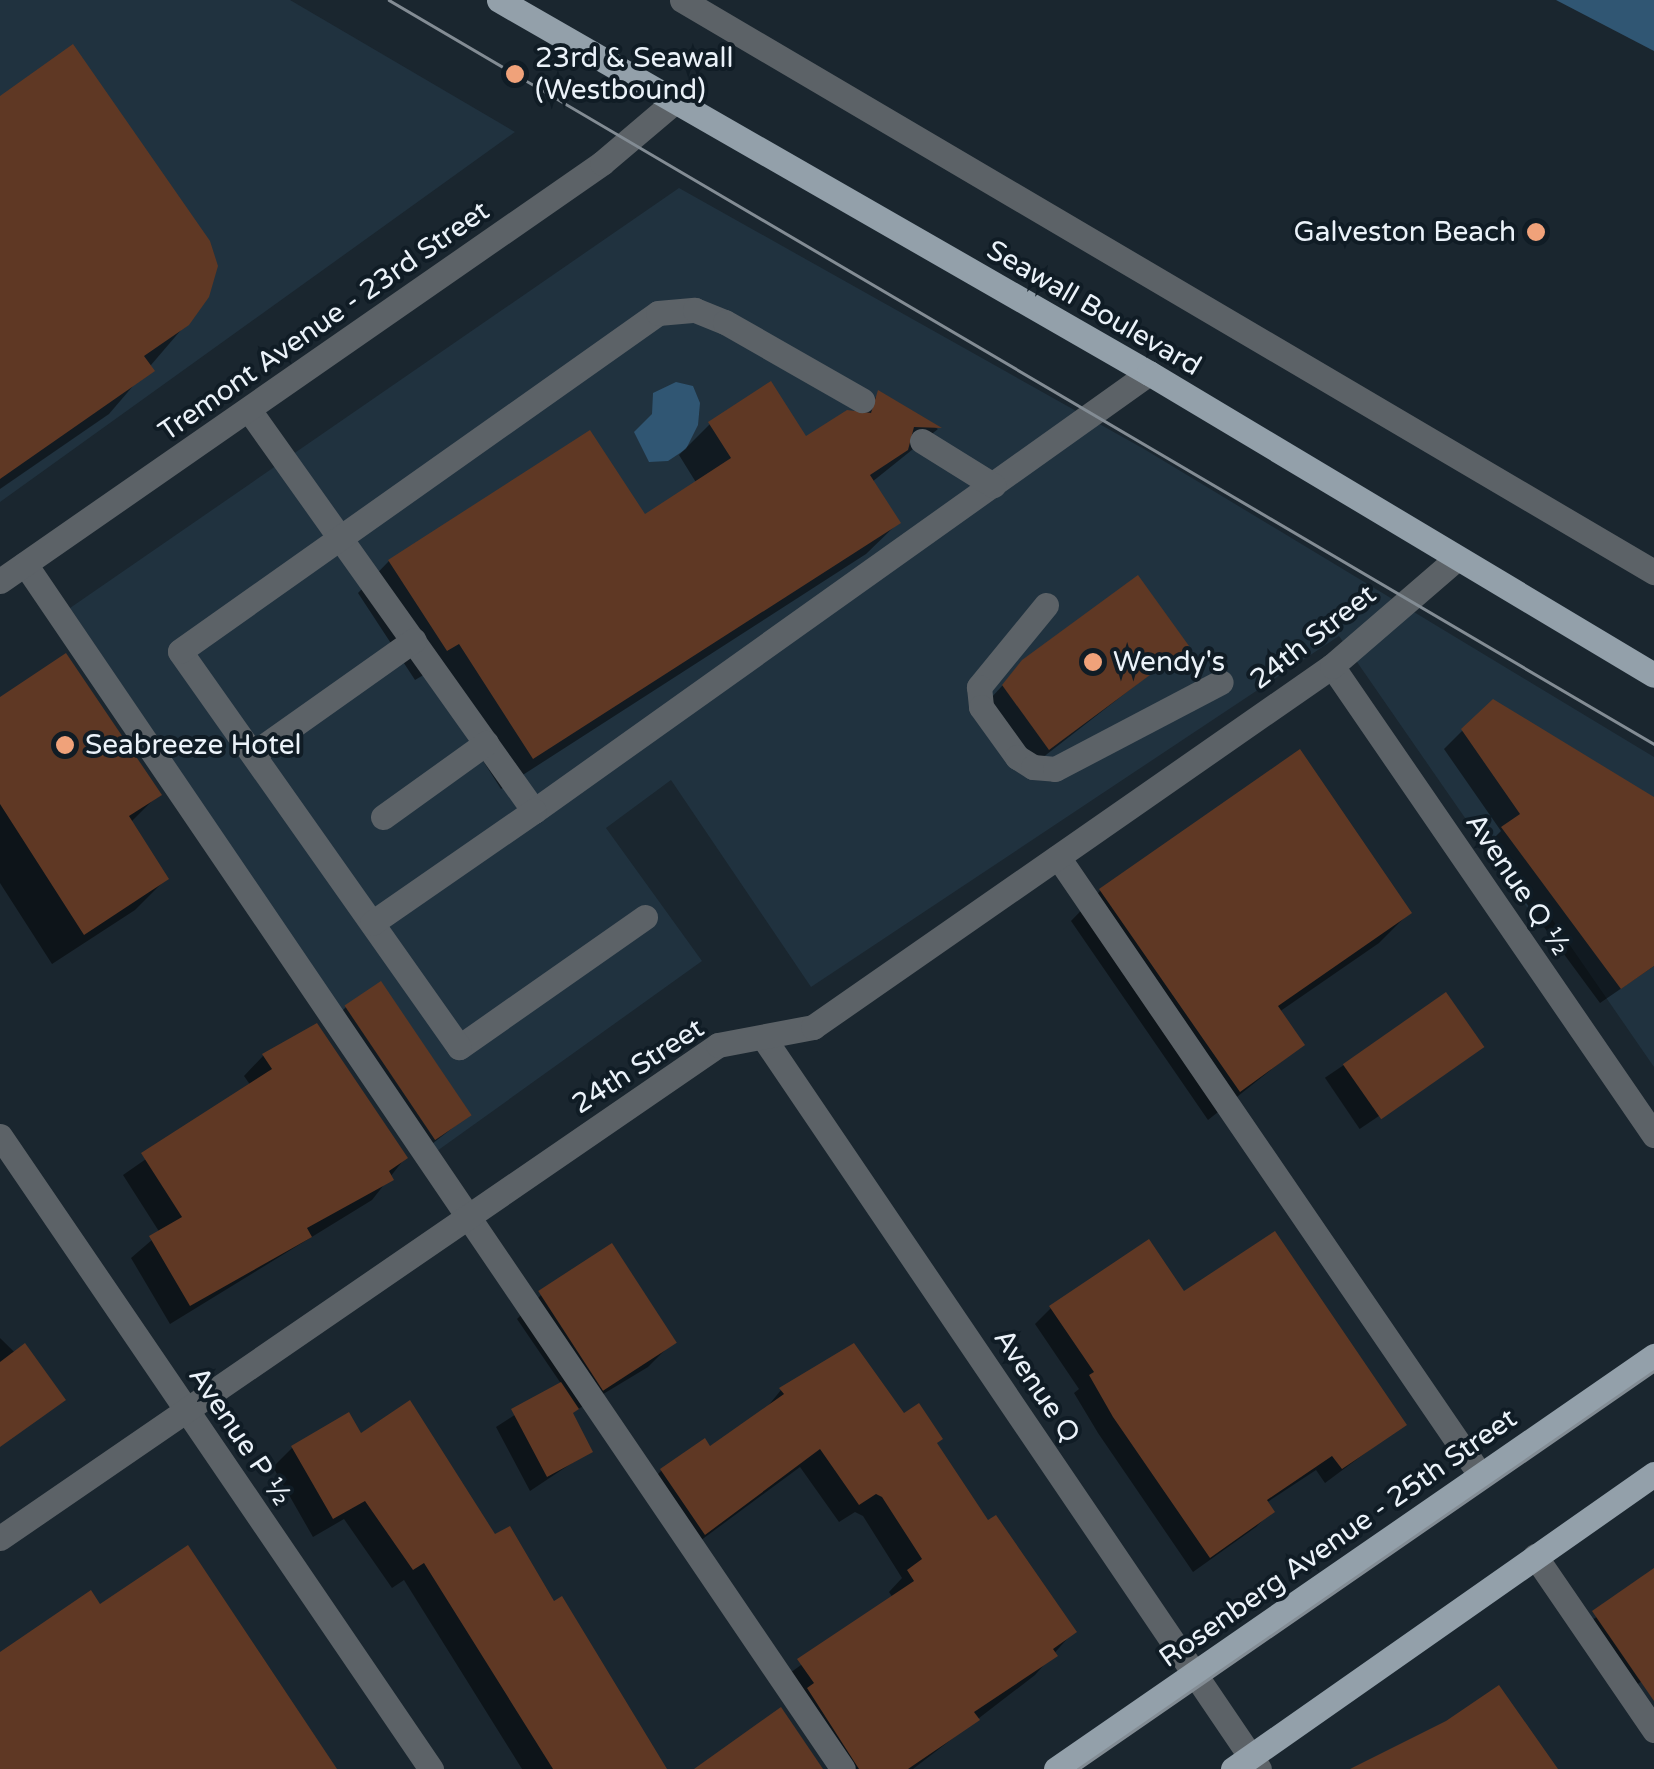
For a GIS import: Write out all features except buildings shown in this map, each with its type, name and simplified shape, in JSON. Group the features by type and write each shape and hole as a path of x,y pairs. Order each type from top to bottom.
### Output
{"main road":[{"name":"Seawall Boulevard","path":"499,0 1149,374 1654,675"},
{"name":"Rosenberg Avenue - 25th Street","path":"1056,1769 1654,1356"},
{"path":"1248,1765 1654,1474"}],"street":[{"path":"682,0 1654,572"},
{"name":"Tremont Avenue - 23rd Street","path":"0,581 602,164 675,101"},
{"path":"644,918 459,1047 180,651 658,313 695,310 725,322 862,400"},
{"path":"372,923 1149,374"},
{"path":"249,410 534,811"},
{"path":"922,441 993,485"},
{"name":"24th Street","path":"0,1538 718,1045 813,1027 1332,666 1457,558"},
{"path":"25,564 843,1769"},
{"path":"1046,605 979,687 981,707 1017,757 1033,767 1055,769 1220,682"},
{"path":"252,754 414,640"},
{"name":"Avenue Q ½","path":"1332,666 1654,1135"},
{"path":"382,817 486,743"},
{"path":"1058,857 1481,1476"},
{"name":"Avenue Q","path":"763,1037 1196,1672 1248,1765"},
{"name":"Avenue P ½","path":"0,1136 431,1769"},
{"path":"1535,1556 1654,1730"}],"shaded area":[{"path":"0,0 290,0 515,132 0,502"},
{"path":"679,188 1144,449 1654,757 1654,1067 1547,912 1535,919 1339,636 811,987 671,780 606,828 702,961 437,1151 70,608"}],"water":[{"path":"1556,0 1654,0 1654,51"},
{"path":"676,382 693,386 700,403 698,425 686,449 668,461 649,462 634,432 652,414 653,393"}],"tram line":[{"path":"389,0 1654,744"},
{"path":"1078,1769 1654,1371"}],"place":[{"name":"23rd & Seawall (Westbound)","path":"515,74"},
{"name":"Galveston Beach","path":"1536,232"},
{"name":"Wendy's","path":"1093,662"},
{"name":"Seabreeze Hotel","path":"65,745"}]}
